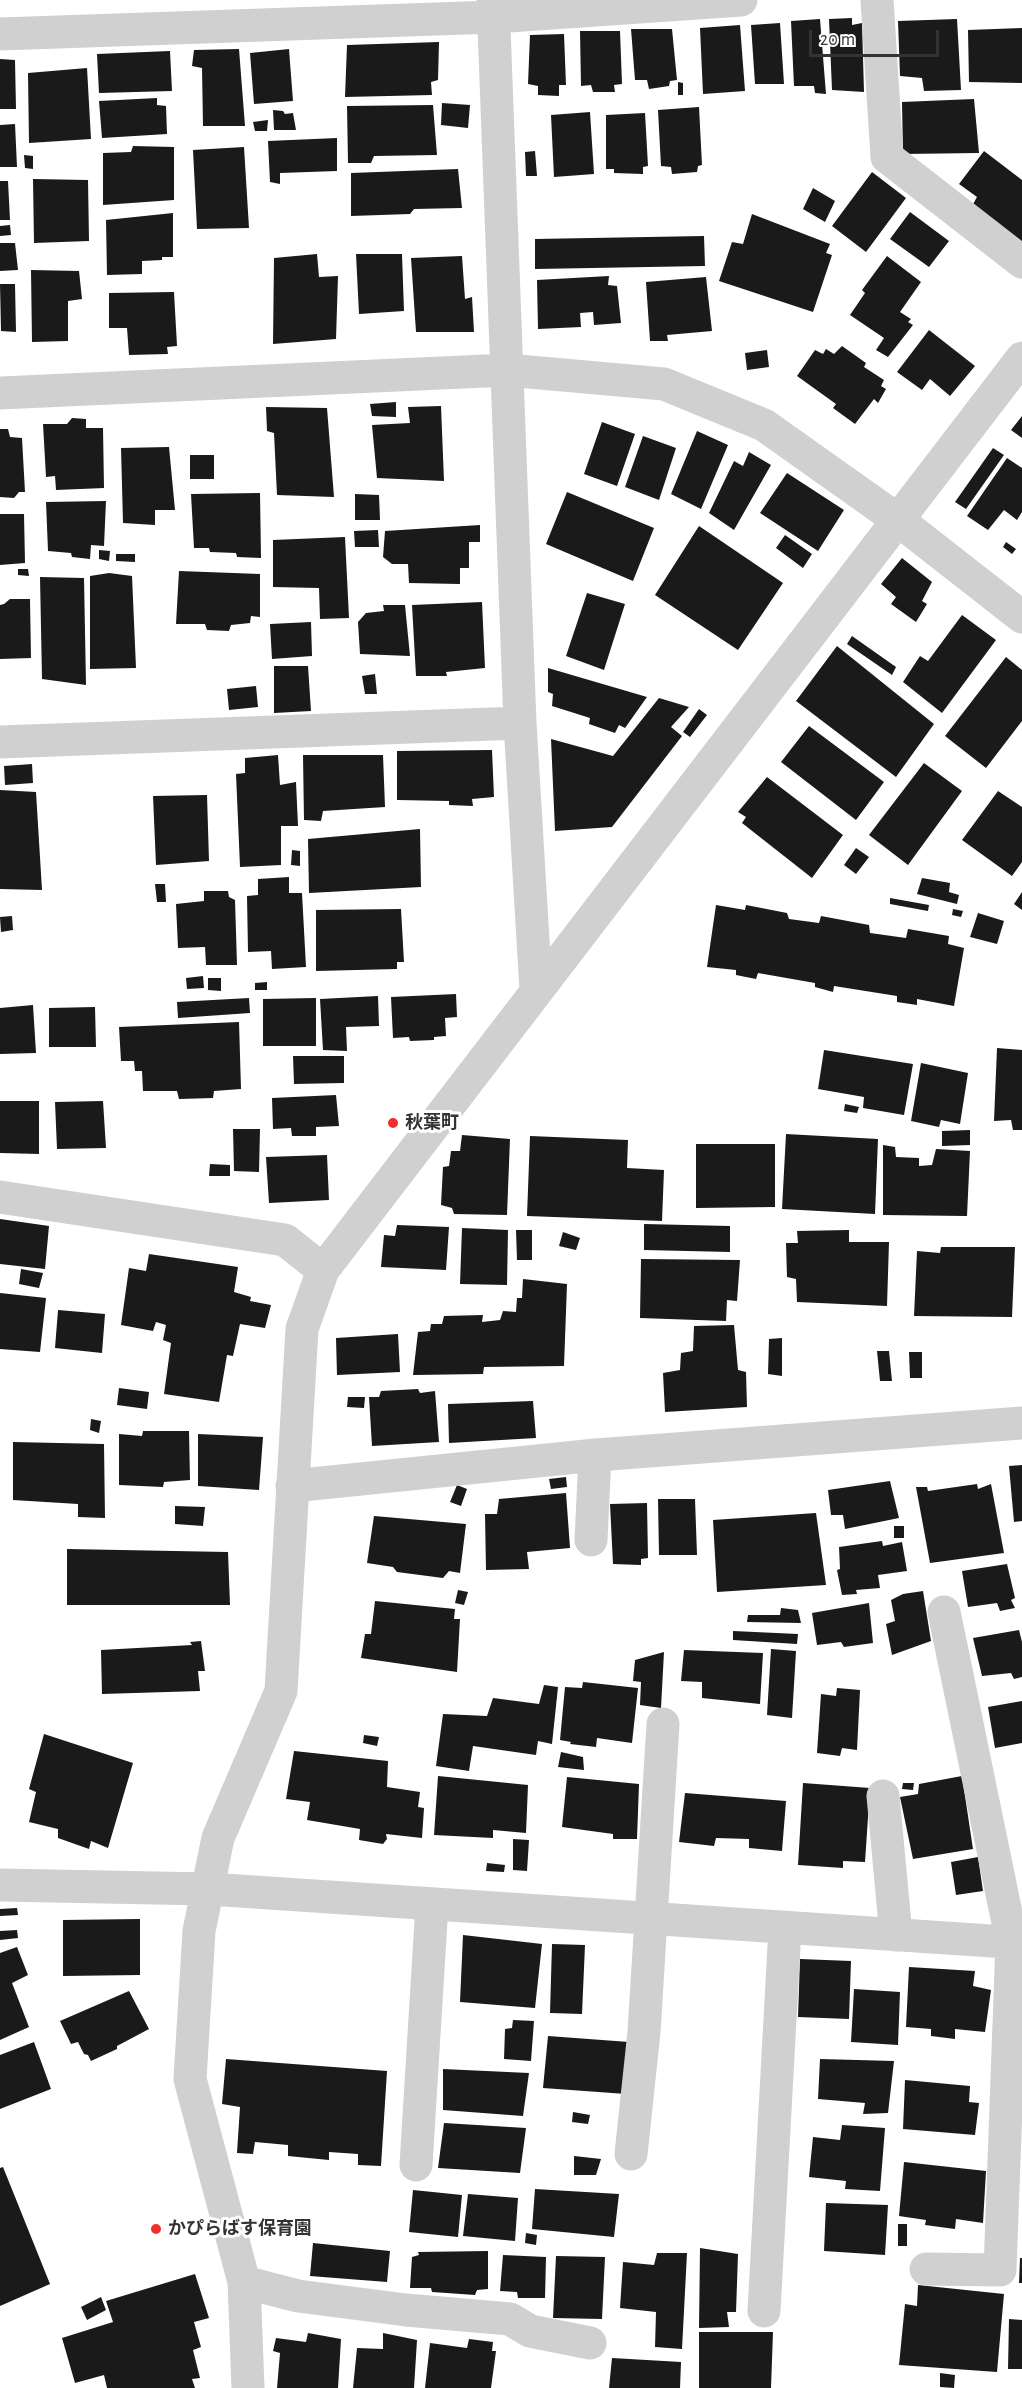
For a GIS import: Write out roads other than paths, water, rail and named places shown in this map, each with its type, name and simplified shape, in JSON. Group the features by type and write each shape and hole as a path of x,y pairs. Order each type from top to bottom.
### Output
{"street":[{"path":"0,34 199,13 493,8 741,0"},
{"path":"878,0 887,157 1022,262"},
{"path":"493,8 520,723 536,990"},
{"path":"248,2388 244,2282 190,2079 199,1931 218,1838 281,1691 302,1329 323,1270 1022,358"},
{"path":"0,393 507,370 664,384 764,426 898,520 1022,617"},
{"path":"0,742 520,723"},
{"path":"0,1197 285,1240 323,1270"},
{"path":"292,1486 595,1456 1022,1423"},
{"path":"591,1540 595,1456"},
{"path":"926,2269 1000,2270 1017,1942 944,1612"},
{"path":"631,2154 644,2032 663,1724"},
{"path":"883,1796 896,1935"},
{"path":"0,1885 209,1888 1017,1942"},
{"path":"416,2165 432,1904"},
{"path":"764,2311 785,1928"},
{"path":"244,2282 298,2296 406,2310 510,2319 530,2331 590,2343"}],"place":[{"name":"秋葉町","path":"393,1123"},
{"name":"かぴらばす保育園","path":"156,2229"}]}
